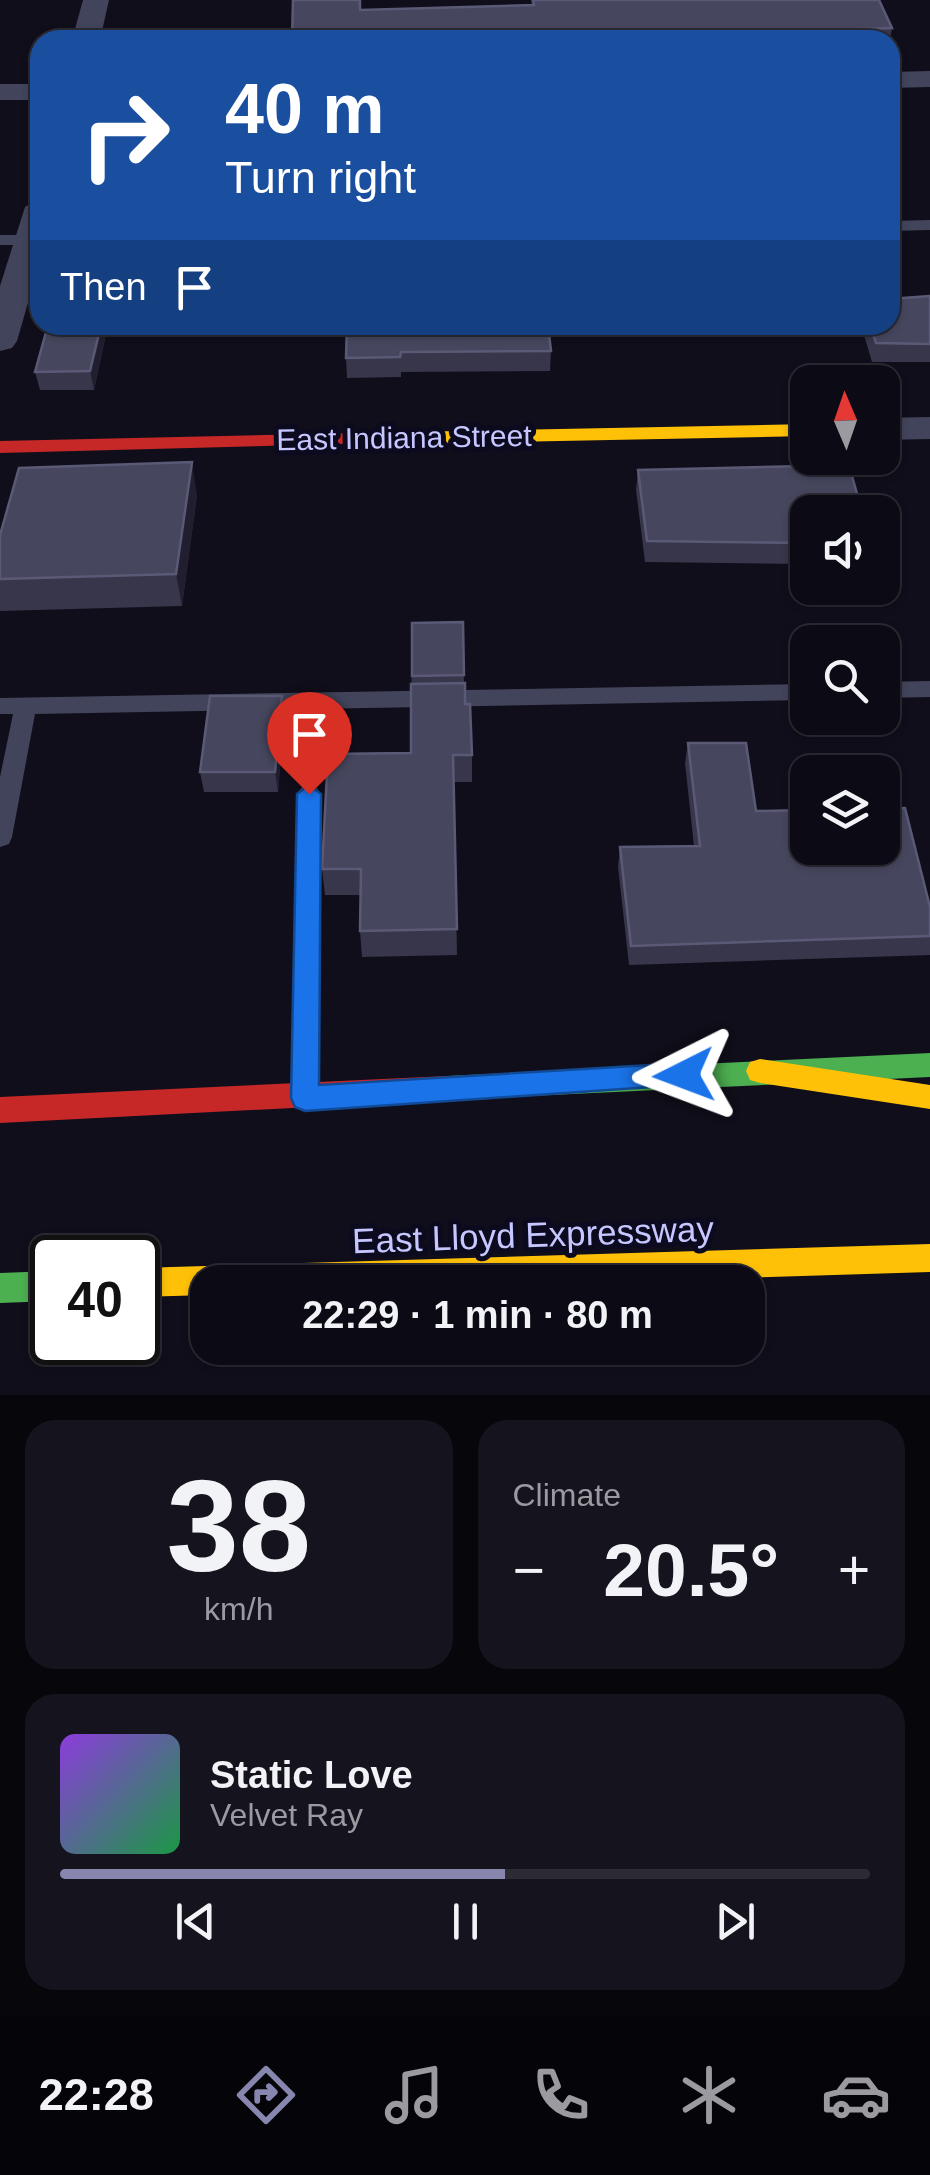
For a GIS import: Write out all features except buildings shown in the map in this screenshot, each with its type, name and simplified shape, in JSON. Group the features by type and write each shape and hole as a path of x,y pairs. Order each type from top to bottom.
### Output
{"main road":[{"name":"East Indiana Street","path":"0,447 790,430"},
{"path":"0,1110 930,1065"},
{"path":"760,1071 930,1097"},
{"name":"East Lloyd Expressway","path":"160,1282 930,1258"},
{"path":"0,1288 30,1287"}],"street":[{"path":"88,30 96,0"},
{"path":"900,80 930,79"},
{"path":"0,92 30,92"},
{"path":"0,341 24,240"},
{"path":"900,428 930,428"}],"lane":[{"path":"900,226 930,225"},
{"path":"900,690 930,689"},
{"path":"0,706 790,692"},
{"path":"0,837 26,704"},
{"path":"305,1098 309,794"}],"traffic: fast":[{"path":"447,1088 930,1065"},
{"path":"0,1288 30,1287"}],"traffic: slow":[{"path":"406,438 790,430"},
{"path":"760,1071 930,1097"},
{"path":"160,1282 930,1258"}],"traffic: jam":[{"path":"0,447 406,438"},
{"path":"0,1110 447,1088"}],"route":[{"path":"309,794 305,1098 684,1075"}]}
